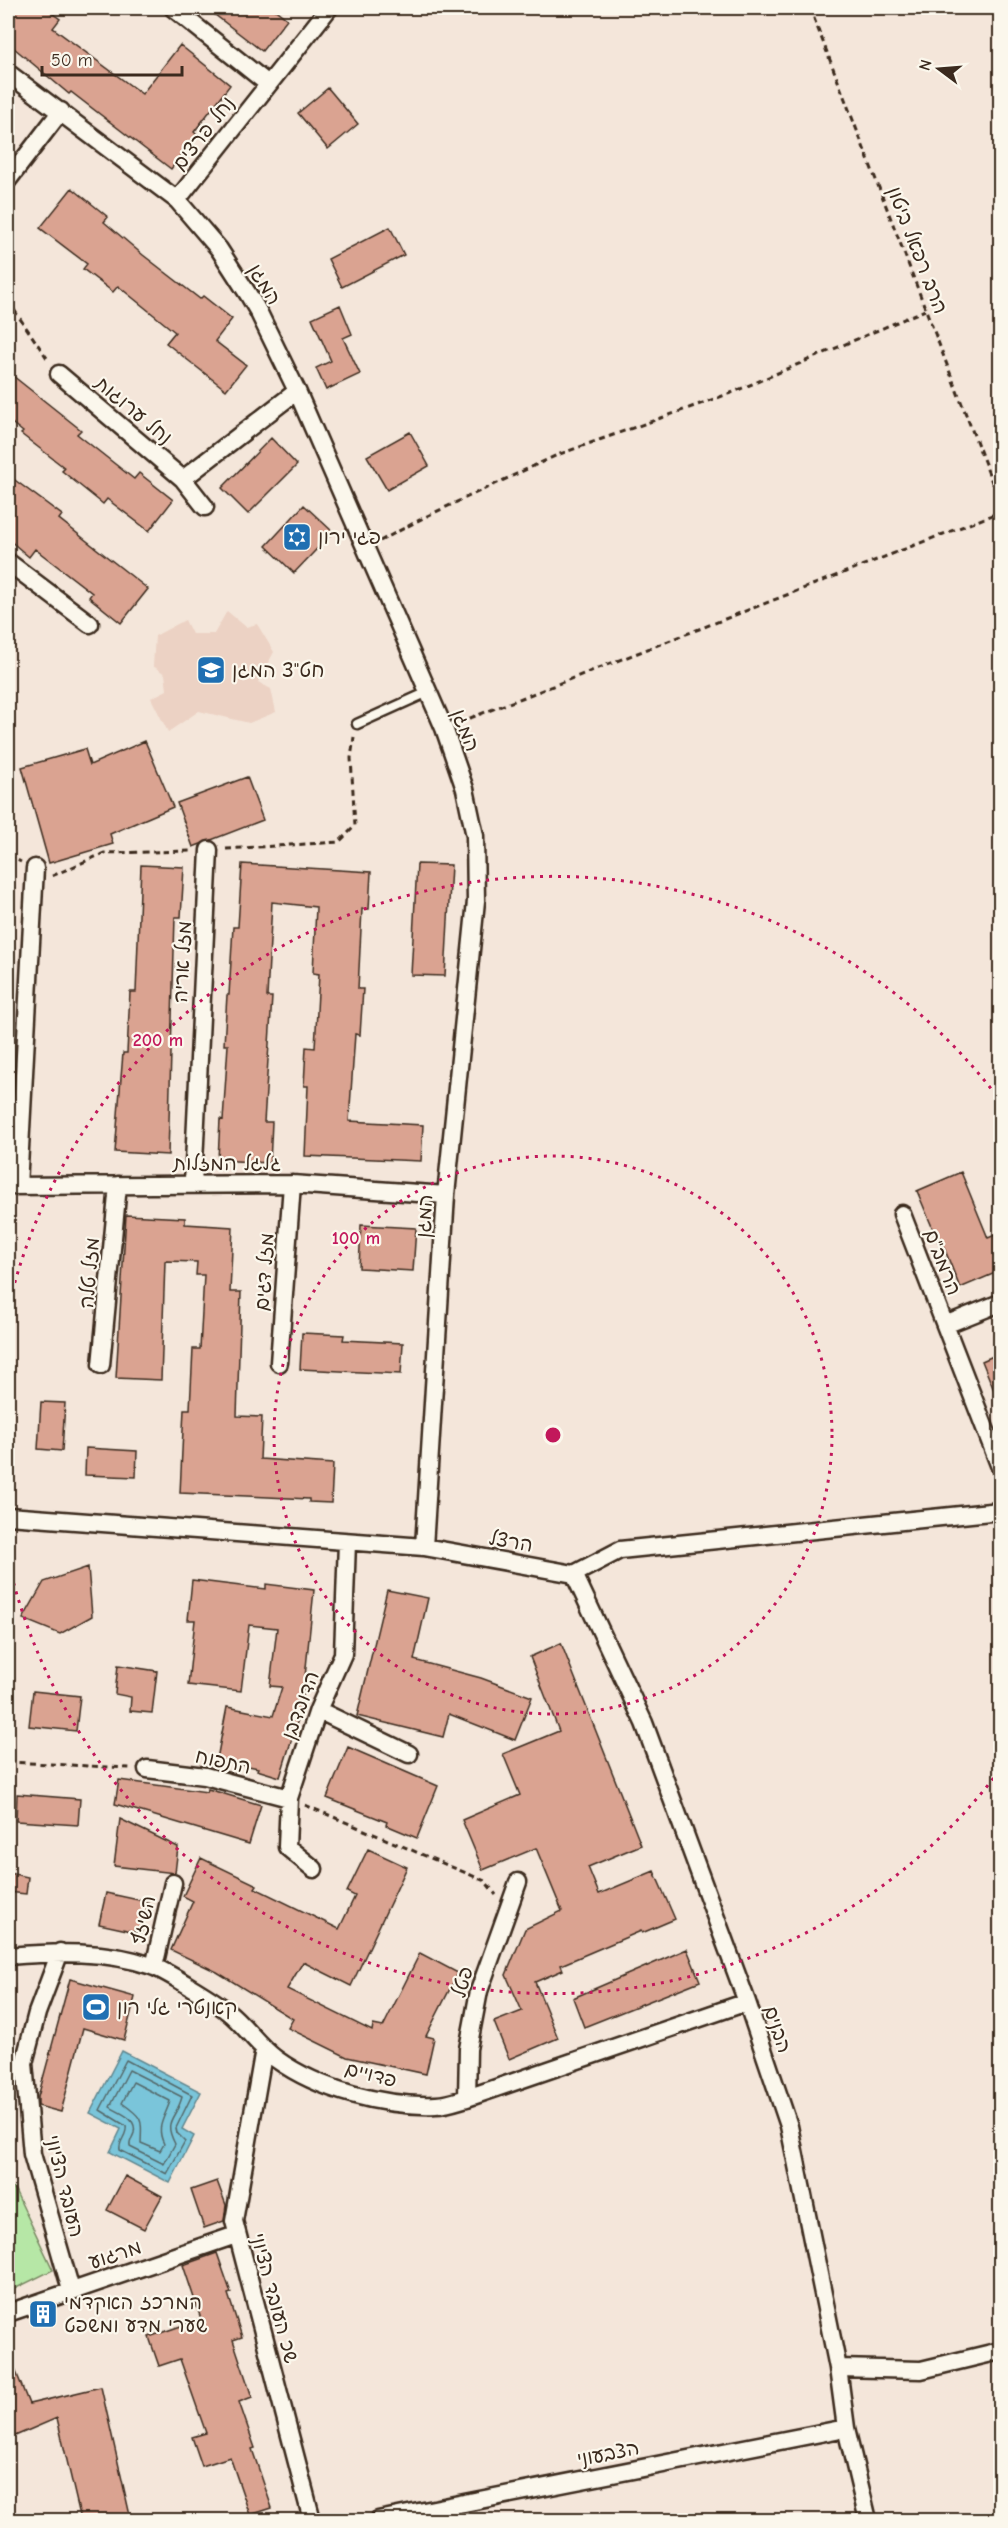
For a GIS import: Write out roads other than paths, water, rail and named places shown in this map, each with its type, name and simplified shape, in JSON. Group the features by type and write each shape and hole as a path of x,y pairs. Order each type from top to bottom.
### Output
{"street":[{"path":"173,8 268,84"},
{"name":"נחל פרצים","path":"177,200 328,8"},
{"name":"המגן","path":"8,73 177,200 219,249 253,302 297,391 444,728 465,789 475,836 476,901 446,1195 424,1547"},
{"path":"8,180 61,111"},
{"name":"נחל ערוגות","path":"59,374 183,478 205,507"},
{"path":"183,478 297,391"},
{"path":"8,562 90,624"},
{"name":"מזל אריה","path":"193,1184 209,850"},
{"path":"13,1186 34,868"},
{"name":"גלגל המזלות","path":"13,1186 292,1184 446,1195"},
{"name":"מזל דגים","path":"279,1363 292,1184"},
{"name":"מזל טלה","path":"101,1365 118,1185"},
{"name":"הרמב\"ם","path":"902,1214 1000,1467"},
{"name":"הרמב\"ם","path":"945,1325 1000,1304"},
{"path":"574,1574 620,1550 1000,1512"},
{"name":"הרצל","path":"8,1516 424,1547 574,1574"},
{"name":"הדובדבן","path":"314,1869 286,1846 289,1798 318,1710 343,1654 347,1542"},
{"name":"הבנים","path":"574,1574 644,1723 747,2002 789,2126 838,2368 846,2428 868,2520"},
{"path":"318,1710 410,1754"},
{"name":"התפוח","path":"147,1769 205,1776 289,1798"},
{"name":"פטל","path":"467,2098 468,2049 479,1991 518,1882"},
{"name":"השיזף","path":"154,1967 173,1883"},
{"name":"פדויים","path":"8,1956 60,1952 103,1954 154,1967 226,2010 276,2059 306,2076 358,2096 398,2103 438,2105 467,2098 747,2002"},
{"name":"העובד הציוני","path":"60,1952 37,2013 24,2063 32,2154 71,2290"},
{"name":"שכ העובד הציוני","path":"264,2049 234,2221 312,2520"},
{"name":"מרגוע","path":"8,2313 236,2235"},
{"path":"838,2368 921,2370 1000,2351"},
{"name":"הצבעוני","path":"378,2520 846,2428"}],"lane":[{"path":"357,724 428,692"}],"water":[{"path":"122,2051 201,2092 182,2129 194,2136 170,2183 110,2152 121,2129 90,2113"}],"place":[{"name":"פגי ירון","path":"297,537"},
{"name":"חט\"צ המגן","path":"211,670"},
{"name":"קאנטרי גלי רון","path":"96,2007"},
{"name":"המרכז האקדמי שערי מדע ומשפט","path":"43,2314"}]}
